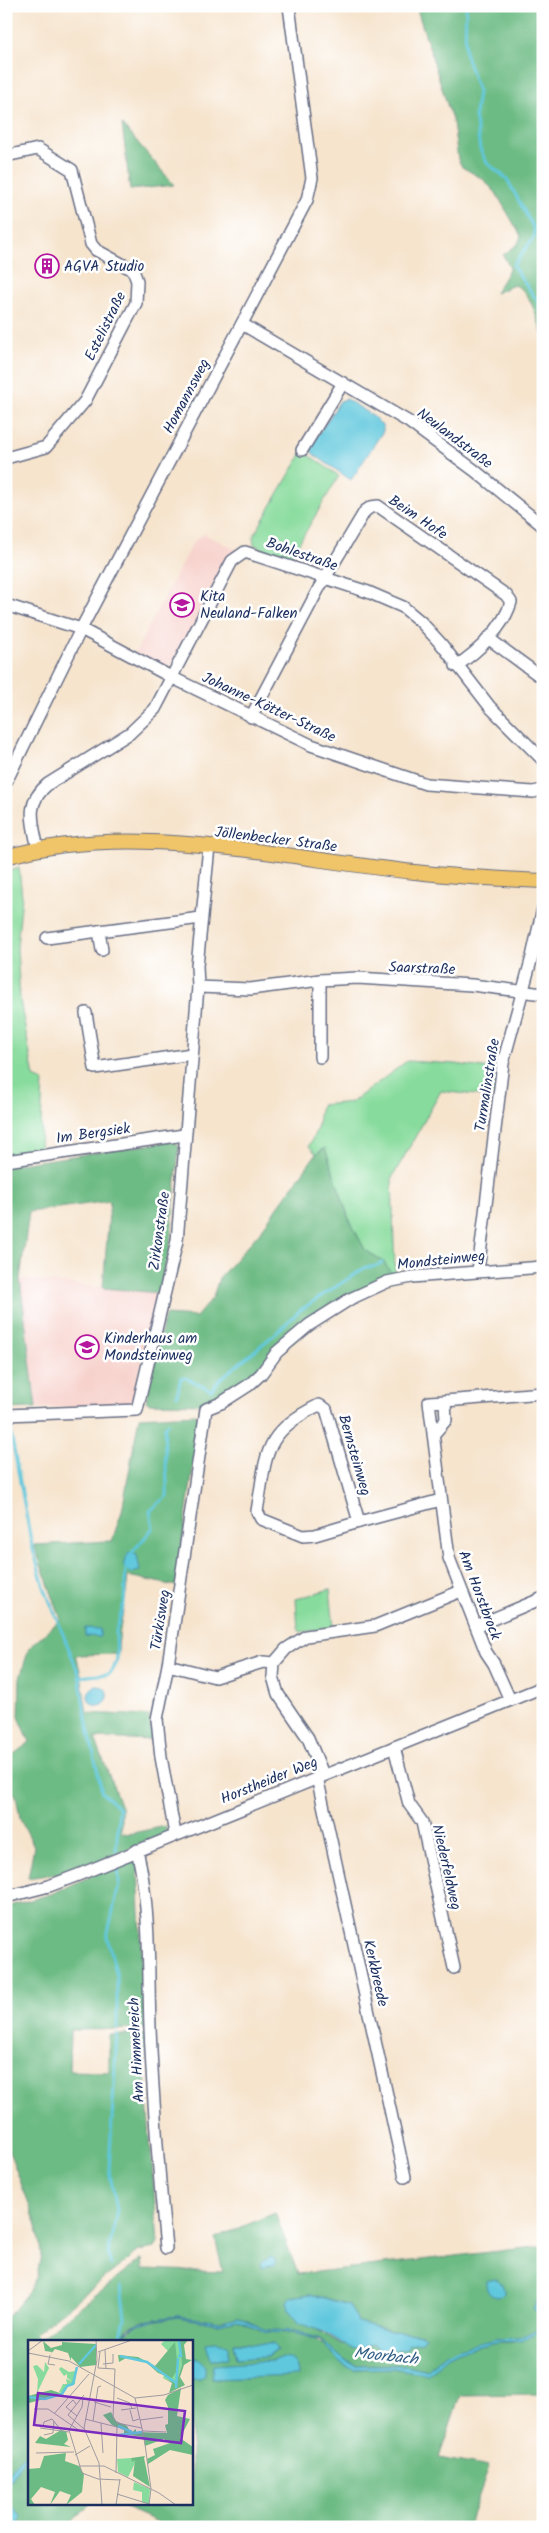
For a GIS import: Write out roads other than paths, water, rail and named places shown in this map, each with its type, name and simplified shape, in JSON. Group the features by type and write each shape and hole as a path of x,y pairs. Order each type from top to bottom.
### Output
{"main road":[{"name":"Jöllenbecker Straße","path":"6,857 38,849 94,842 209,847 414,872 543,881"}],"street":[{"name":"Homannsweg","path":"6,782 81,629 311,189 289,6"},
{"name":"Estelistraße","path":"6,156 38,149 72,170 91,244 96,250 133,270 138,289 136,303 85,401 46,448 6,458"},
{"name":"Neulandstraße","path":"242,324 409,422 474,470 543,526"},
{"path":"302,450 343,382"},
{"name":"Beim Hofe","path":"251,717 319,588 365,510 371,506 378,506 506,595 511,602 508,612 488,638 468,658 456,666"},
{"name":"Bohlestraße","path":"38,849 31,813 32,803 37,794 48,784 142,724 155,709 173,678 232,561 239,554 254,553 276,564 368,592 403,607 421,622 490,707 543,760"},
{"name":"Johanne-Kötter-Straße","path":"6,605 81,629 173,678 311,745 437,786 533,792 543,790"},
{"path":"488,638 537,674"},
{"name":"Zirkonstraße","path":"6,1415 137,1410 176,1241 198,987 197,966 201,918 209,847"},
{"name":"Turmalinstraße","path":"478,1271 499,1088 509,1038 523,991 543,908"},
{"path":"47,938 201,918"},
{"path":"99,931 102,950"},
{"name":"Saarstraße","path":"198,987 250,989 320,980 357,978 410,983 431,982 543,994"},
{"path":"320,980 320,1057"},
{"path":"86,1013 95,1068 192,1054"},
{"name":"Im Bergsiek","path":"6,1161 184,1135"},
{"name":"Mondsteinweg","path":"206,1409 221,1403 249,1385 261,1374 277,1352 303,1329 350,1299 394,1280 478,1271 543,1267"},
{"path":"433,1435 446,1420 445,1401 543,1393"},
{"name":"Am Horstbrock","path":"445,1401 429,1402 447,1549 461,1591 510,1700"},
{"name":"Bernsteinweg","path":"359,1522 326,1409 319,1406 299,1415 282,1428 271,1444 258,1516 303,1536 315,1535 441,1500"},
{"name":"Türkisweg","path":"175,1834 158,1735 158,1708 168,1665 206,1409"},
{"path":"168,1665 215,1677 263,1662 274,1663 286,1649 306,1636 375,1626 461,1591"},
{"path":"476,1626 543,1598"},
{"name":"Kerkbreede","path":"274,1663 273,1677 278,1694 308,1738 320,1775 405,2177"},
{"name":"Horstheider Weg","path":"6,1897 49,1886 320,1775 543,1687"},
{"name":"Niederfeldweg","path":"394,1747 409,1804 422,1822 454,1968"},
{"name":"Am Himmelreich","path":"137,1850 141,1866 146,1927 155,2131 166,2248"}],"water":[{"path":"346,399 372,415 383,426 383,431 351,480 313,454 310,447 340,401"},
{"path":"129,1552 137,1555 140,1571 131,1573 123,1565"},
{"path":"85,1628 100,1629 100,1637 85,1636"},
{"path":"94,1686 102,1686 108,1692 108,1700 102,1706 94,1706 88,1700 88,1692"},
{"path":"271,2256 275,2258 275,2264 263,2268 261,2263"},
{"path":"496,2279 503,2286 504,2291 498,2297 490,2294 486,2284 486,2281"},
{"path":"543,2290 543,2315 533,2310"},
{"path":"310,2294 349,2305 358,2322 390,2331 418,2333 426,2336 422,2342 408,2344 406,2349 382,2351 373,2344 352,2349 324,2332 298,2323 289,2310 287,2301 290,2297"},
{"path":"178,2316 218,2322 238,2317 267,2330 294,2331 320,2339 344,2360 356,2365 406,2365 428,2370 446,2354 458,2348 496,2339 520,2338 540,2328 543,2329 521,2341 497,2342 459,2351 447,2357 429,2374 392,2368 354,2369 340,2363 320,2340 294,2333 267,2332 237,2320 218,2324 178,2317 155,2320 131,2328 144,2322 152,2320"},
{"path":"206,2343 228,2344 228,2359 211,2360"},
{"path":"233,2343 273,2344 277,2350 267,2357 236,2359"},
{"path":"282,2357 293,2361 297,2368 298,2376 211,2379 213,2365 272,2361"},
{"path":"192,2358 198,2358 205,2365 205,2375 200,2379 192,2379"},
{"path":"28,2453 6,2486 6,2481 13,2466"},
{"path":"13,2508 21,2516 20,2524 16,2527 6,2527 6,2509"}],"waterway":[{"path":"466,6 465,52 478,91 475,115 480,149 487,163 507,179 534,229 534,237 513,266 538,302 543,315"},
{"path":"177,1395 181,1378 186,1378 211,1390 220,1379 275,1334 299,1311 366,1267 373,1267 382,1263"},
{"path":"6,1392 9,1407"},
{"path":"9,1423 32,1546 44,1587 79,1674 85,1714 102,1792 119,1808 116,1852"},
{"path":"129,1556 153,1528 150,1511 167,1496 165,1426 168,1423"},
{"path":"79,1677 108,1674 113,1670 117,1659 116,1631 124,1603 126,1566"},
{"path":"117,2028 117,1976 107,1937 119,1884 118,1863"},
{"path":"111,2265 108,2255 117,2210 109,2170 117,2034"},
{"path":"121,2286 125,2318 121,2336"}],"place":[{"name":"AGVA Studio","path":"47,266"},
{"name":"Kita Neuland-Falken","path":"182,605"},
{"name":"Kinderhaus am Mondsteinweg","path":"87,1347"}],"water label":[{"name":"Moorbach","path":"386,2355"}]}
